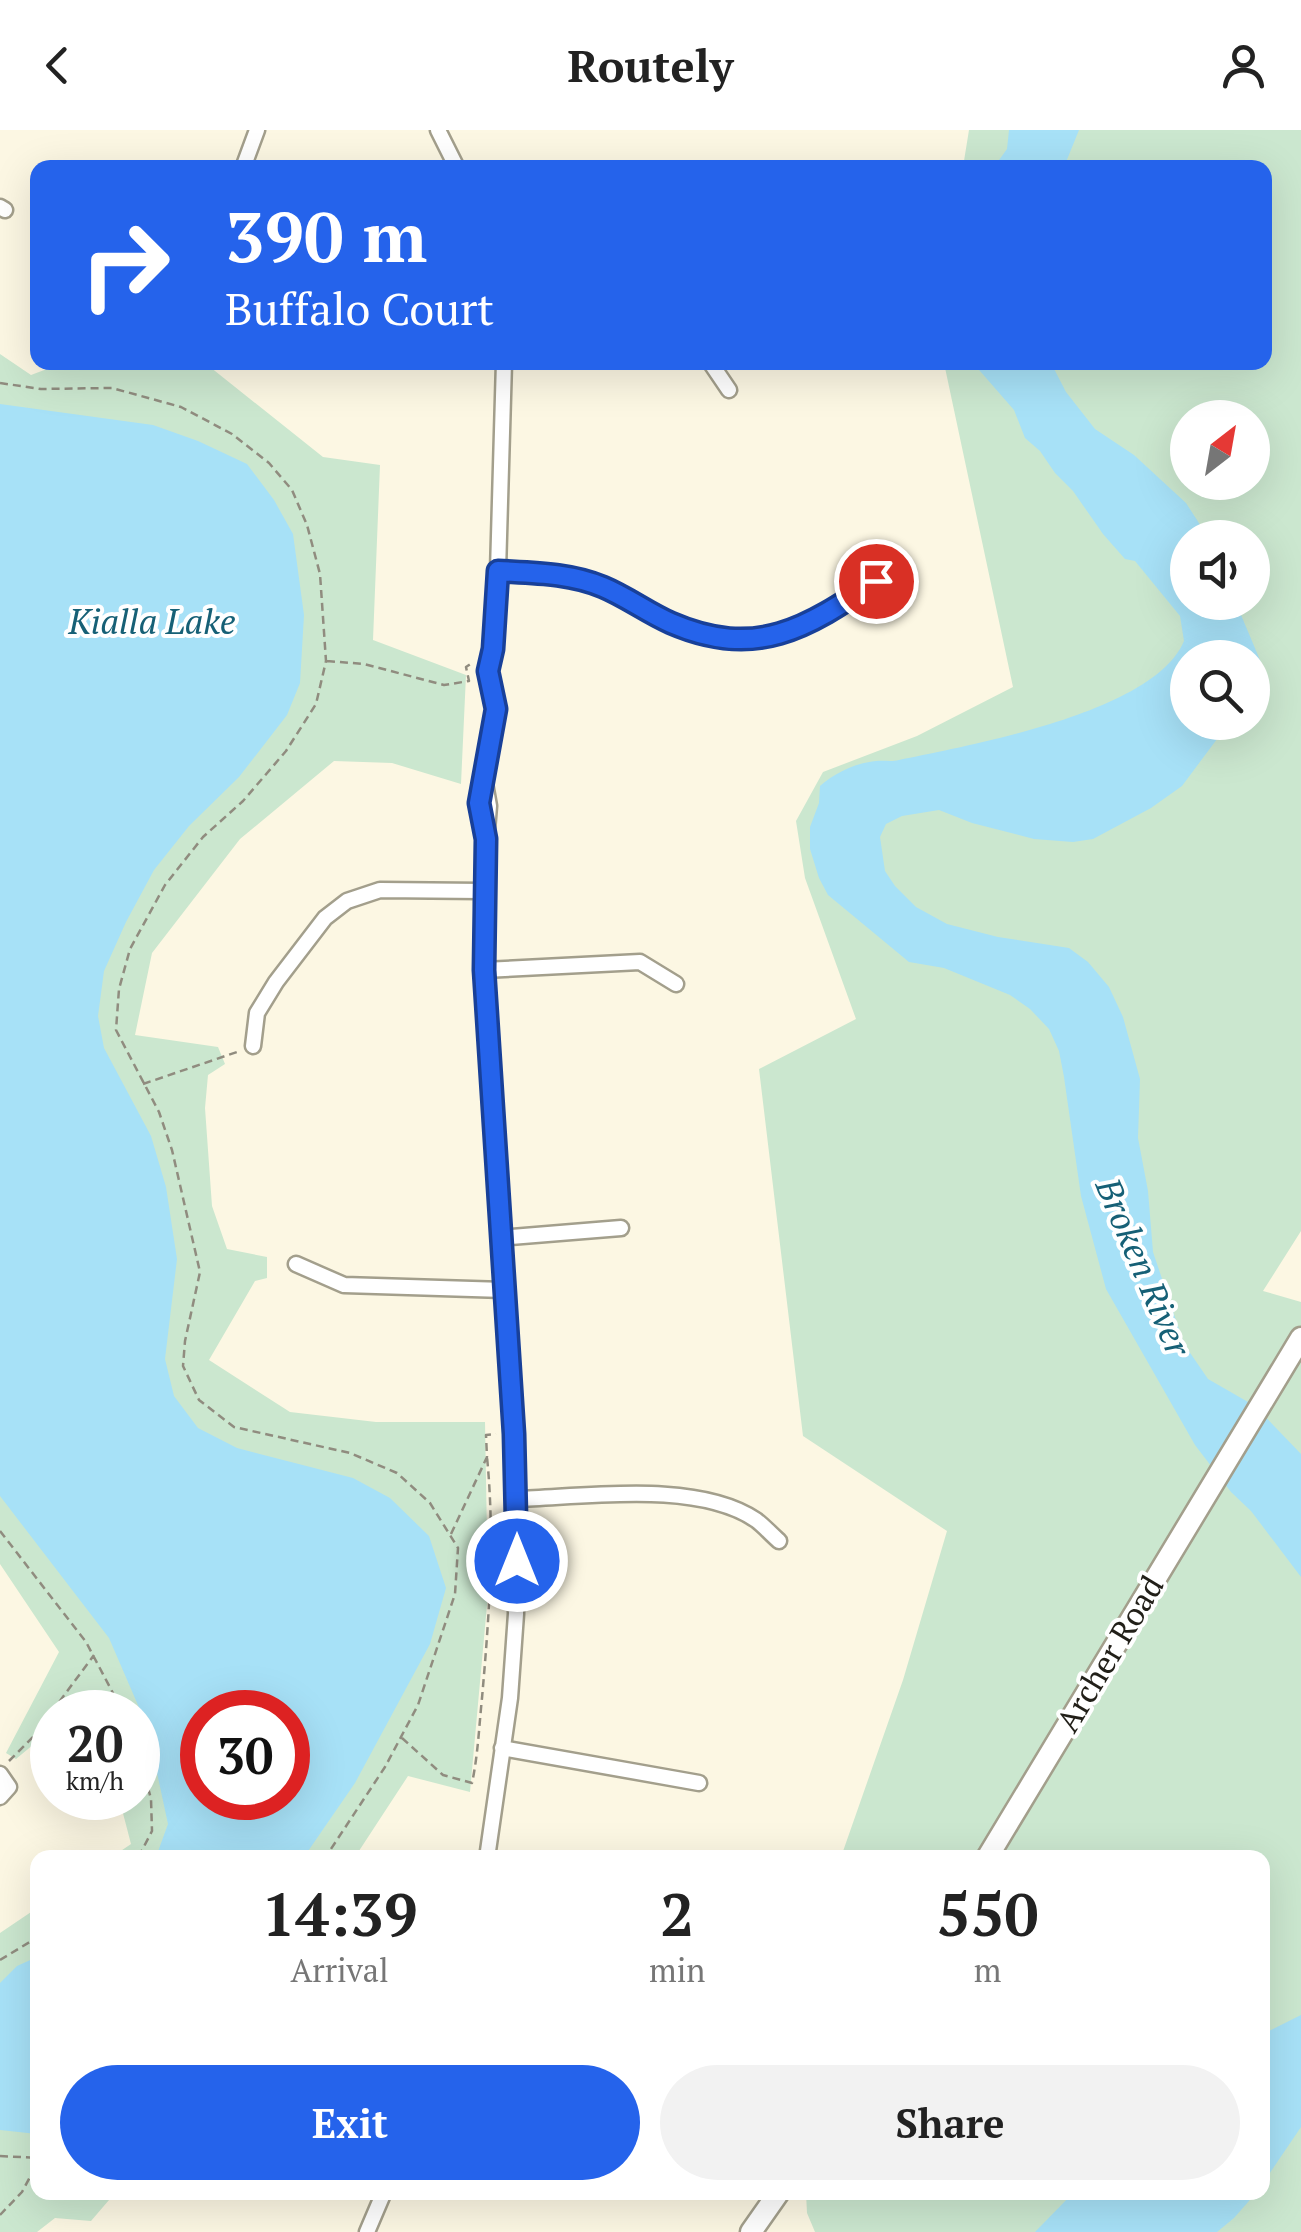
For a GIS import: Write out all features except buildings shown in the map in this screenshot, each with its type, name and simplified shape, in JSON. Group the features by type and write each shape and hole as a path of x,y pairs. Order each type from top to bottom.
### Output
{"main road":[{"name":"Archer Road","path":"992,1850 1300,1341"},
{"path":"751,2232 773,2200"},
{"path":"767,2232 784,2200"}],"street":[{"path":"246,160 258,130"},
{"path":"438,130 453,160"},
{"path":"488,1850 515,1628 517,1500 482,891 489,806 484,778 501,692 493,649 504,370"},
{"path":"715,370 728,390"},
{"path":"498,571 569,576 604,587 673,624 700,634 734,638 764,638 791,632 876,581"},
{"path":"253,1046 257,1012 276,982 325,918 347,901 380,890 482,891"},
{"path":"484,970 640,962 676,984"},
{"path":"500,1238 621,1228"},
{"path":"296,1264 344,1285 504,1290"},
{"path":"517,1500 670,1495 712,1502 754,1519 779,1541"},
{"path":"502,1748 699,1783"},
{"path":"0,1770 9,1787 0,1797"},
{"path":"367,2232 381,2200"}],"path":[{"path":"0,383 41,389 112,388 180,407 232,434 269,463 292,490 307,525 320,574 326,661 316,704 286,751 174,873 130,949 119,989 116,1030 159,1112 172,1150 200,1272 183,1366 199,1400 234,1427 350,1453 397,1473 430,1503 458,1548 455,1594 418,1705 330,1850"},
{"path":"326,661 364,664 444,684 470,681 466,667 493,649"},
{"path":"142,1085 253,1046"},
{"path":"401,1737 443,1775 472,1784 489,1581 486,1434 514,1434"},
{"path":"450,1535 486,1457"},
{"path":"0,1531 94,1655 112,1690"},
{"path":"0,1770 34,1736 94,1655"},
{"path":"142,1850 152,1831 152,1820"},
{"path":"0,1960 30,1942"},
{"path":"0,2156 30,2159"},
{"path":"0,2215 22,2192 30,2176"}],"green space":[{"path":"969,130 1301,130 1301,1231 1263,1291 1301,1302 1301,2232 815,2232 807,2213 806,2200 1270,2200 1270,1850 843,1850 903,1680 947,1531 803,1436 759,1069 856,1019 805,878 796,821 823,772 917,736 1013,687 945,370 1272,370 1272,160 964,160"},
{"name":"Kialla Lake","path":"0,354 31,375 44,370 214,370 323,457 380,465 373,640 466,675 461,784 392,763 334,761 240,839 152,953 135,1035 218,1047 225,1064 208,1075 205,1108 212,1206 227,1249 267,1257 267,1278 255,1281 209,1360 290,1412 376,1422 485,1422 488,1594 470,1792 408,1776 360,1850 122,1850 131,1844 125,1820 160,1820 160,1690 39,1690 59,1652 0,1564"},
{"name":"Kialla Lake","path":"30,1707 30,1747 16,1759 6,1753"},
{"path":"30,1913 30,2200 109,2200 91,2221 55,2218 37,2232 0,2232 0,1933"}],"water":[{"path":"1009,130 1079,130 1067,160 999,160 1007,149"},
{"path":"979,370 1055,370 1066,392 1095,429 1134,455 1170,488 1170,500 1186,503 1197,520 1170,520 1170,604 1135,561 1125,559 1103,534 1073,491 1025,438 1014,410"},
{"name":"Kialla Lake","path":"0,404 153,425 198,441 247,464 293,534 304,615 300,683 287,715 239,777 189,826 154,870 104,971 98,1016 104,1048 151,1136 166,1187 177,1259 165,1359 174,1396 198,1428 237,1448 353,1478 390,1498 429,1536 446,1588 430,1644 355,1783 309,1850 159,1850 168,1824 160,1787 160,1690 131,1690 109,1638 0,1496"},
{"path":"1181,620 1243,620 1252,640 1184,640"},
{"name":"Broken River","path":"1170,660 1170,740 1216,740 1182,786 1151,808 1093,839 1073,842 1034,839 939,810 902,816 886,824 880,837 885,871 916,907 947,924 1069,948 1088,962 1109,987 1123,1017 1140,1079 1138,1138 1148,1191 1153,1252 1184,1344 1208,1379 1255,1406 1301,1454 1301,1577 1195,1445 1106,1289 1081,1196 1059,1051 1049,1029 1010,995 944,968 909,962 828,895 810,849 810,827 819,803 820,786 839,773 868,762 896,761 1057,722 1137,688"},
{"path":"30,1960 30,2133 0,2130 0,1983 17,1966"},
{"path":"1301,2015 1301,2127 1270,2173 1270,2030"},
{"path":"1065,2200 1250,2200 1217,2232 1035,2232"}],"route":[{"path":"517,1561 514,1434 484,970 482,891 486,839 479,803 496,709 488,671 498,571 569,576 604,587 673,624 700,634 734,638 764,638 791,632 876,581"}]}
